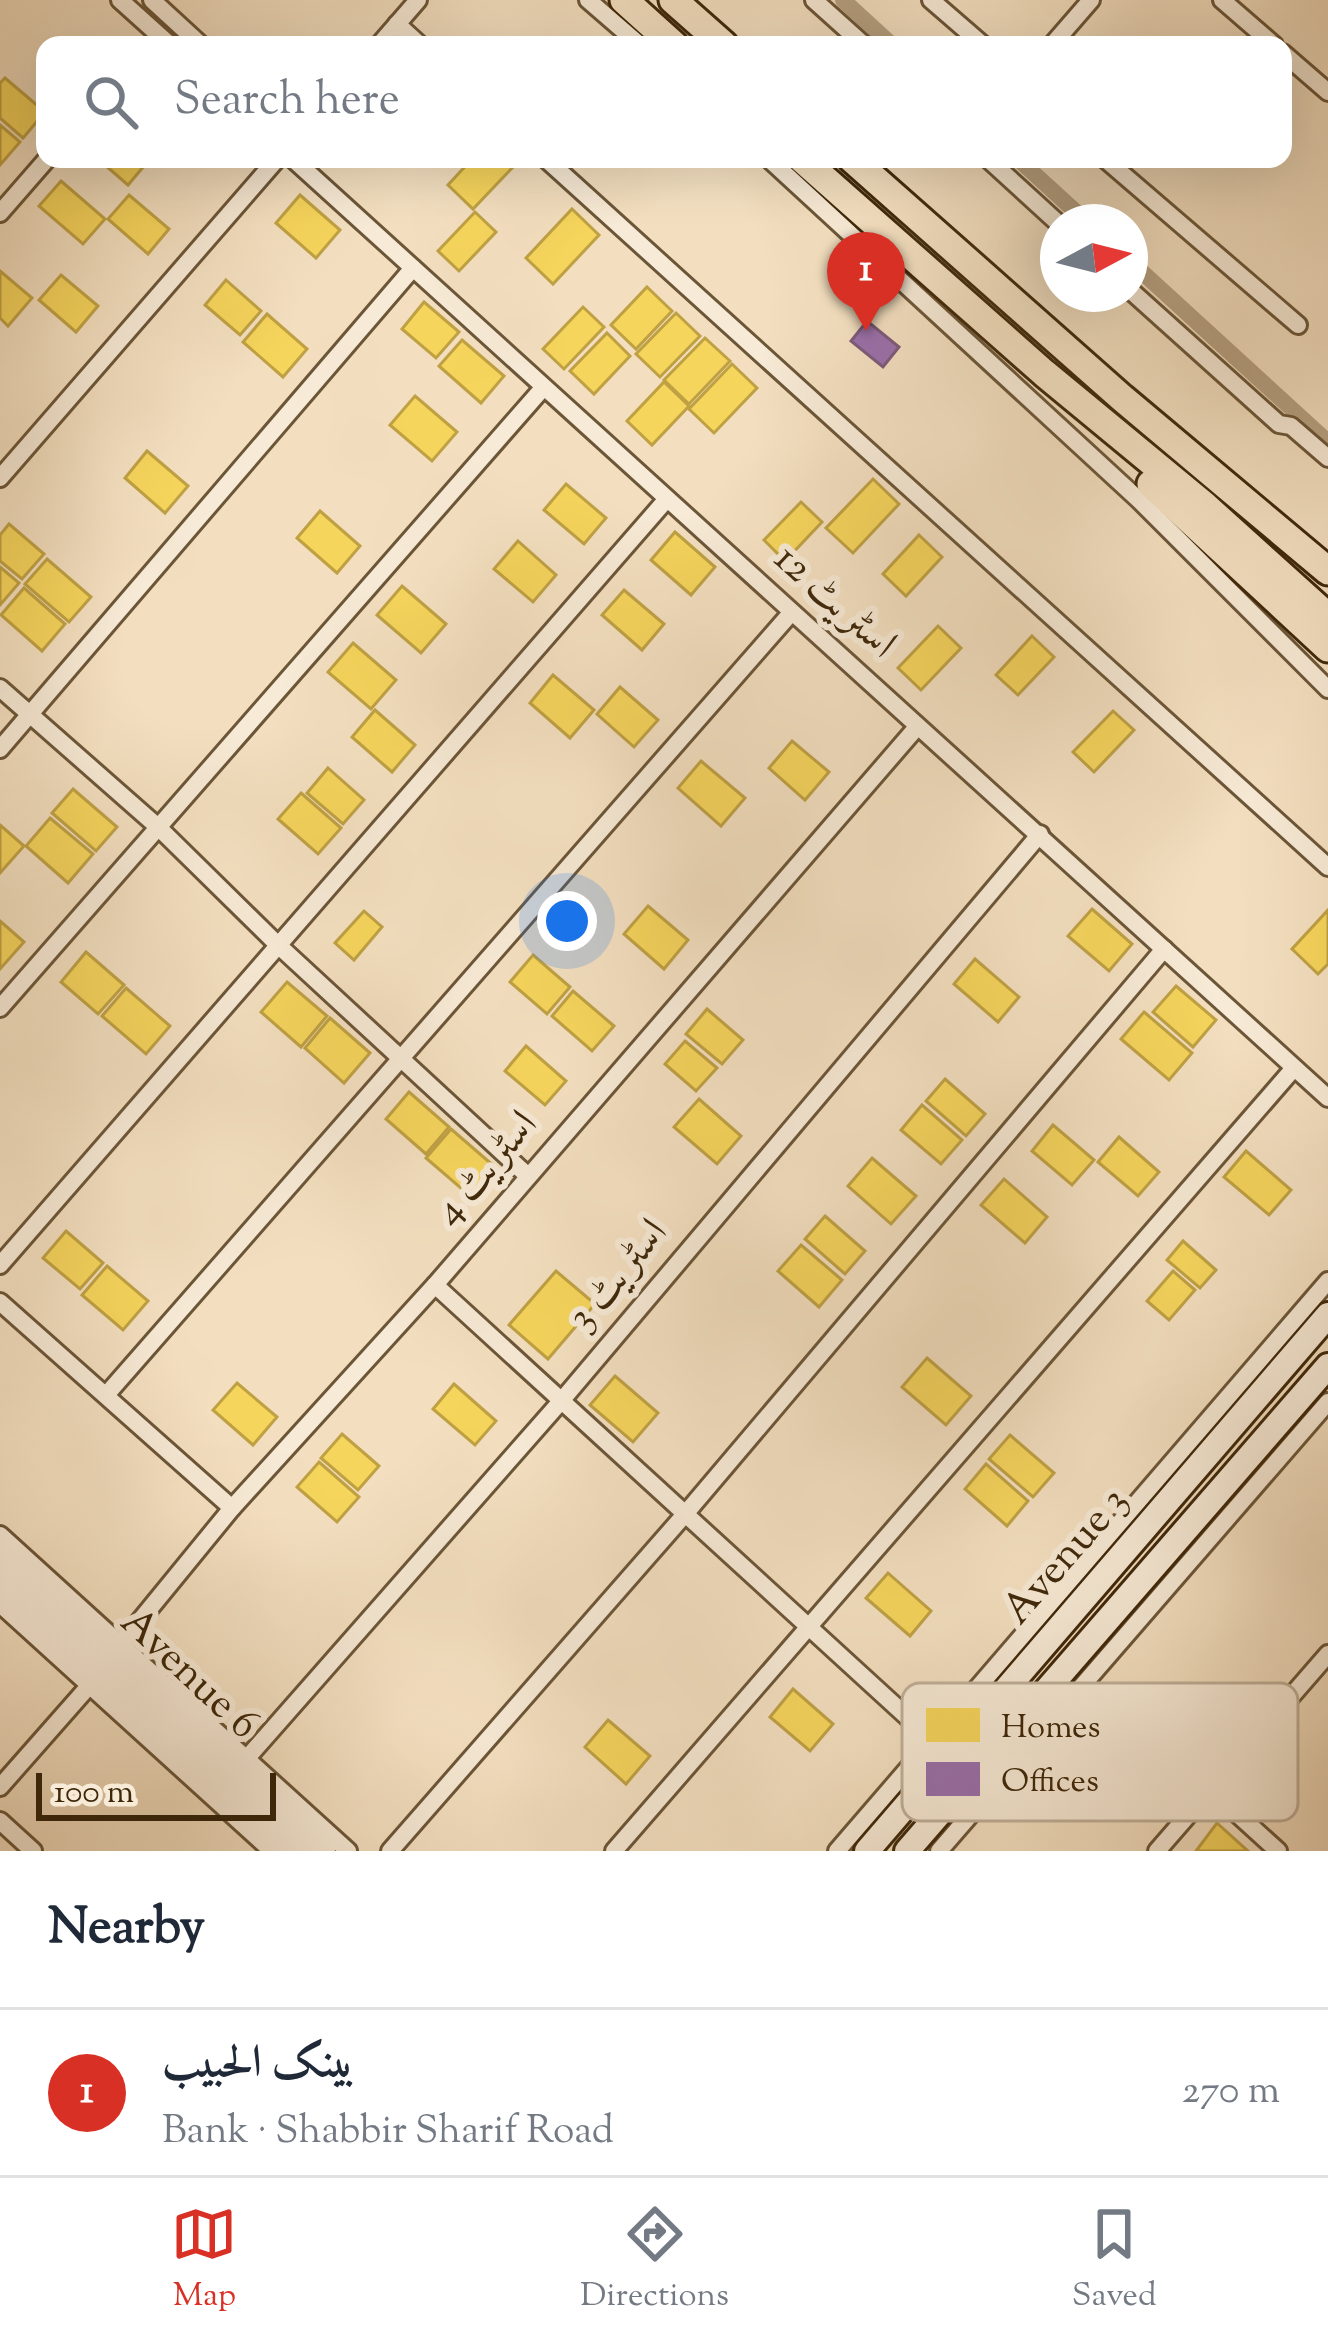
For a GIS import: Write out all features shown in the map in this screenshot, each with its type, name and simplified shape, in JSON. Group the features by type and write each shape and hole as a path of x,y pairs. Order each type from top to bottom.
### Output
{"main road":[{"path":"623,0 664,36"},
{"path":"673,0 714,36"},
{"path":"812,168 1328,617"},
{"path":"862,168 1328,572"},
{"path":"1044,374 1117,453 1328,648"},
{"name":"Avenue 3","path":"999,1683 1328,1315"},
{"name":"Avenue 3","path":"1053,1683 1328,1366"},
{"name":"Avenue 6","path":"0,1557 295,1851"},
{"name":"Avenue 6","path":"0,1582 106,1665 323,1851"},
{"name":"Avenue 3","path":"867,1851 902,1802"},
{"name":"Avenue 3","path":"908,1851 934,1821"}],"street":[{"path":"120,0 153,36"},
{"path":"152,0 191,36"},
{"path":"387,36 418,0"},
{"path":"588,0 630,36"},
{"path":"814,0 854,36"},
{"path":"932,0 973,36"},
{"path":"1060,36 1090,0"},
{"path":"1222,0 1264,36"},
{"path":"397,24 410,36"},
{"path":"1292,61 1328,92"},
{"path":"0,213 39,168"},
{"path":"0,478 269,168"},
{"name":"اسٹریٹ 12","path":"303,168 1328,1098"},
{"path":"556,168 1328,867"},
{"path":"779,168 1139,500 1328,689"},
{"path":"998,168 1040,207"},
{"path":"1115,168 1298,326"},
{"path":"0,749 412,268"},
{"path":"1148,306 1279,424 1291,426 1328,458"},
{"path":"0,1008 543,388"},
{"path":"0,1264 667,500"},
{"path":"107,1394 791,614"},
{"path":"0,688 158,827 528,1176"},
{"name":"اسٹریٹ 4","path":"0,1787 232,1508 435,1285 916,728"},
{"name":"اسٹریٹ 3","path":"247,1758 562,1400 1040,834"},
{"path":"390,1851 686,1513 1164,950"},
{"path":"614,1851 1294,1068"},
{"path":"995,1683 1328,1281"},
{"path":"435,1285 902,1712"},
{"path":"0,1302 232,1508"},
{"path":"1085,1683 1328,1402"},
{"path":"0,1535 106,1665 272,1851"},
{"path":"0,1604 106,1665 247,1758 348,1851"},
{"path":"1298,1689 1328,1654"},
{"path":"837,1851 902,1787"},
{"path":"0,1821 33,1851"},
{"path":"939,1851 965,1821"},
{"path":"1156,1851 1183,1821"},
{"path":"1245,1821 1278,1851"}],"building: Homes":[{"path":"5,78 36,104 36,123 23,138 0,118 0,83"},
{"path":"0,125 20,142 0,165"},
{"path":"108,168 142,168 128,185"},
{"path":"464,168 512,168 473,209 448,185"},
{"path":"61,181 105,219 83,244 39,206"},
{"path":"129,195 169,229 148,254 108,219"},
{"path":"300,195 340,230 316,258 276,223"},
{"path":"572,209 599,235 553,284 526,258"},
{"path":"475,212 496,232 459,271 438,251"},
{"path":"0,271 32,298 8,326 0,318"},
{"path":"61,275 98,306 76,332 39,300"},
{"path":"226,280 261,311 240,335 205,305"},
{"path":"647,287 672,311 636,349 611,325"},
{"path":"424,302 459,332 436,358 402,329"},
{"path":"583,307 604,327 564,369 543,349"},
{"path":"676,313 700,336 660,377 636,354"},
{"path":"267,314 307,349 283,377 243,342"},
{"path":"607,333 630,356 594,394 570,371"},
{"path":"705,338 730,361 689,404 664,380"},
{"path":"462,340 504,376 481,403 439,366"},
{"path":"732,364 757,388 714,433 689,409"},
{"path":"664,382 689,406 652,445 627,421"},
{"path":"415,396 457,432 432,461 390,425"},
{"path":"147,451 188,486 165,513 125,478"},
{"path":"873,479 899,504 853,553 826,528"},
{"path":"566,484 606,518 584,544 544,510"},
{"path":"801,502 822,522 785,561 764,540"},
{"path":"320,511 360,546 337,573 297,538"},
{"path":"9,524 44,554 22,579 0,561 0,535"},
{"path":"675,532 715,567 691,595 651,560"},
{"path":"919,535 942,557 906,596 883,574"},
{"path":"518,541 556,575 533,602 494,569"},
{"path":"47,559 91,597 69,622 25,584"},
{"path":"0,567 19,583 0,605"},
{"path":"402,586 446,624 421,653 377,615"},
{"path":"24,588 65,624 42,651 1,615"},
{"path":"624,590 664,624 642,650 602,615"},
{"path":"938,626 961,648 921,690 898,668"},
{"path":"1032,636 1054,657 1018,695 996,675"},
{"path":"353,643 396,680 371,709 328,672"},
{"path":"553,675 594,710 570,738 530,703"},
{"path":"620,687 658,720 634,747 597,714"},
{"path":"375,710 415,745 392,772 352,737"},
{"path":"1113,711 1134,730 1094,772 1073,752"},
{"path":"792,741 829,772 805,800 769,768"},
{"path":"701,761 745,798 721,826 678,788"},
{"path":"328,768 364,800 343,824 307,793"},
{"path":"73,789 117,827 96,851 52,813"},
{"path":"301,793 341,828 318,854 278,819"},
{"path":"50,818 93,854 68,883 26,846"},
{"path":"0,825 24,846 0,873"},
{"path":"648,906 688,940 664,969 624,934"},
{"path":"1092,909 1132,944 1109,971 1068,936"},
{"path":"1328,910 1328,964 1318,974 1292,949"},
{"path":"364,911 382,927 354,960 335,943"},
{"path":"0,921 24,942 0,969"},
{"path":"86,952 124,985 98,1014 61,982"},
{"path":"533,955 570,987 547,1014 510,982"},
{"path":"975,959 1019,997 998,1022 954,984"},
{"path":"287,982 327,1016 301,1047 261,1012"},
{"path":"1176,986 1216,1020 1193,1047 1153,1012"},
{"path":"126,988 170,1026 146,1054 102,1016"},
{"path":"573,991 614,1026 592,1051 552,1016"},
{"path":"707,1009 743,1040 722,1064 686,1034"},
{"path":"1144,1012 1192,1053 1169,1080 1121,1039"},
{"path":"330,1018 370,1053 344,1083 305,1048"},
{"path":"685,1041 717,1068 696,1091 665,1064"},
{"path":"526,1046 566,1081 545,1105 505,1071"},
{"path":"945,1079 985,1114 966,1136 926,1101"},
{"path":"409,1092 449,1127 426,1154 386,1119"},
{"path":"699,1099 741,1136 717,1164 674,1127"},
{"path":"922,1105 962,1140 941,1164 901,1130"},
{"path":"1053,1125 1094,1160 1072,1185 1032,1151"},
{"path":"451,1129 495,1167 470,1196 426,1158"},
{"path":"1119,1137 1159,1172 1138,1196 1098,1162"},
{"path":"1246,1151 1291,1190 1269,1215 1224,1177"},
{"path":"872,1158 916,1196 891,1224 848,1186"},
{"path":"1004,1179 1047,1217 1025,1243 981,1205"},
{"path":"825,1216 865,1251 845,1274 805,1239"},
{"path":"66,1231 103,1263 80,1289 43,1258"},
{"path":"1183,1241 1216,1270 1200,1288 1167,1260"},
{"path":"801,1245 842,1280 819,1307 778,1271"},
{"path":"107,1266 148,1301 123,1330 82,1295"},
{"path":"556,1271 595,1304 548,1359 509,1325"},
{"path":"1173,1271 1195,1290 1169,1320 1147,1301"},
{"path":"927,1358 971,1396 946,1425 902,1387"},
{"path":"615,1376 658,1413 633,1442 590,1405"},
{"path":"237,1383 277,1417 253,1445 213,1410"},
{"path":"454,1384 496,1421 475,1445 433,1409"},
{"path":"342,1434 379,1466 358,1490 321,1458"},
{"path":"1010,1435 1054,1473 1033,1497 989,1459"},
{"path":"319,1462 359,1497 337,1522 297,1487"},
{"path":"986,1464 1028,1501 1007,1526 965,1489"},
{"path":"888,1573 931,1611 910,1636 866,1598"},
{"path":"793,1689 833,1724 810,1751 770,1717"},
{"path":"608,1720 650,1756 626,1784 585,1747"},
{"path":"1217,1823 1248,1851 1196,1851"}],"building: Offices":[{"path":"867,321 899,347 883,367 851,341"}],"waterway":[{"path":"843,0 882,36"},
{"path":"1028,168 1067,204"},
{"path":"1148,277 1328,442"}],"place":[{"name":"بينک الحبيب","path":"866,331"}]}
